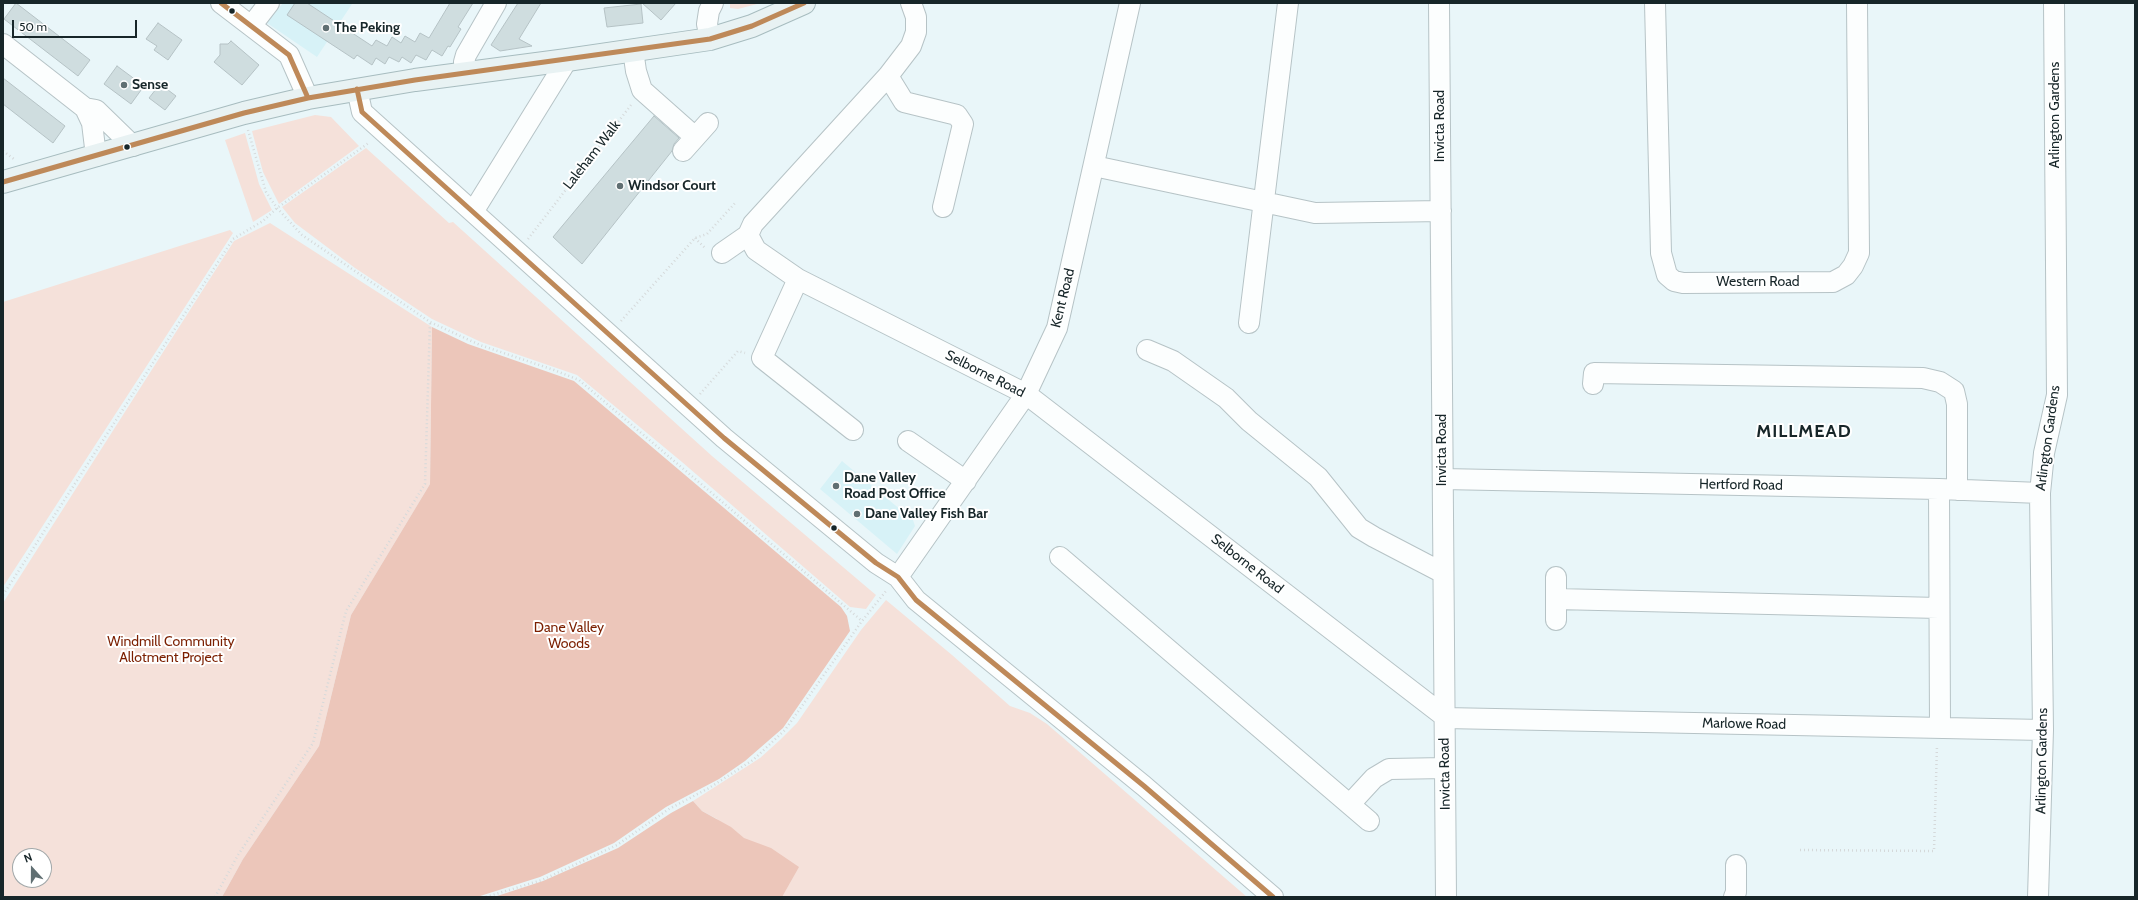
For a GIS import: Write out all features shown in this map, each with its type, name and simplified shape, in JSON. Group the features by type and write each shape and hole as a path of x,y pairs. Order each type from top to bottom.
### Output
{"main road":[{"path":"3,182 244,114 308,98 465,73 710,39 752,26 804,3"}],"street":[{"path":"221,3 289,55 308,98"},
{"path":"252,26 269,3"},
{"path":"465,73 464,62 466,55 496,3"},
{"path":"710,39 707,24 709,11 713,3"},
{"path":"722,253 748,235 752,224 888,76 911,46 916,32 916,17 911,3"},
{"name":"Kent Road","path":"898,577 1026,394 1057,328 1130,3"},
{"path":"1249,323 1265,202 1288,3"},
{"name":"Invicta Road","path":"1439,3 1446,897"},
{"name":"Western Road","path":"1655,3 1661,253 1667,275 1674,281 1683,283 1833,282 1846,275 1853,266 1859,253 1857,3"},
{"name":"Arlington Gardens","path":"2038,897 2043,730 2040,493 2044,453 2057,395 2054,3"},
{"path":"3,44 85,108 92,123 96,156"},
{"path":"633,50 636,71 642,90 689,144 708,123"},
{"path":"473,212 567,60"},
{"path":"888,76 904,102 957,115 963,124 943,208"},
{"path":"357,89 362,112 724,438 876,563 898,577 916,600 1144,786 1273,897"},
{"path":"85,108 96,110 133,146"},
{"path":"1094,166 1315,212 1441,211"},
{"name":"Selborne Road","path":"748,235 756,250 798,279 1026,394 1445,717"},
{"path":"798,279 762,358 854,430"},
{"path":"1147,350 1173,361 1226,398 1249,421 1318,477 1359,528 1443,573"},
{"path":"1593,384 1594,373 1923,378 1940,382 1954,392 1957,404 1948,489 1940,608 1939,728"},
{"path":"908,441 966,481"},
{"name":"Hertford Road","path":"1443,479 1948,489 2040,493"},
{"path":"1060,557 1368,821"},
{"path":"1556,577 1556,620"},
{"path":"1556,599 1940,608"},
{"name":"Marlowe Road","path":"1445,717 2043,730"},
{"path":"1350,804 1374,778 1389,769 1445,768"},
{"path":"1734,897 1736,892 1736,865"}],"path":[{"name":"Laleham Walk","path":"517,253 642,90"},
{"path":"244,114 260,176 266,192 277,208 302,235 430,322 480,345 579,380 862,621"},
{"path":"3,595 233,240 263,221 277,208 369,144 380,129"},
{"path":"609,335 695,238 707,234 736,202"},
{"path":"215,897 238,855 313,743 346,611 425,484 430,322"},
{"path":"689,406 738,351 762,358"},
{"path":"486,897 542,880 616,845 669,809 709,788 753,760 785,730 862,621 898,577"},
{"path":"1800,850 1934,851 1939,728"}],"shaded area":[{"path":"283,3 352,4 317,57 267,23"},
{"path":"842,461 913,520 915,526 897,554 820,489"}],"green space":[{"path":"730,3 761,3 738,9 730,8"},
{"path":"315,115 331,117 359,146 279,204 263,172 252,131"},
{"path":"245,133 259,184 272,210 253,222 225,140"},
{"path":"366,148 449,223 453,222 712,456 876,595 866,609 850,607 682,462 577,375 481,342 432,319 355,268 295,223 282,207"},
{"name":"Windmill Community Allotment Project","path":"270,223 432,327 430,484 351,615 319,746 243,859 222,897 3,897 3,603 234,241"},
{"path":"230,230 233,233 3,587 3,302"},
{"name":"Dane Valley Woods","path":"432,327 468,344 574,381 841,607 847,616 850,631 783,728 745,761 719,779 666,807 614,843 540,877 477,897 222,897 243,859 319,746 351,615 430,484"},
{"path":"886,600 1010,706 1030,713 1047,724 1247,897 750,897 717,819 702,811 693,801 760,758 797,723 861,630"},
{"path":"693,801 702,811 731,827 744,838 771,848 799,867 782,897 494,897 543,881 618,848 671,813"}],"building":[{"path":"16,3 90,60 78,76 4,19"},
{"path":"295,3 307,3 372,46 376,40 387,46 392,37 401,43 405,36 415,42 420,33 429,38 450,3 473,3 458,27 461,29 450,47 448,46 442,56 432,50 426,60 416,55 411,63 402,57 399,62 389,57 385,64 376,58 372,65 357,55 354,59 287,15"},
{"path":"518,3 541,3 519,39 532,46 500,51 491,45"},
{"path":"642,3 676,3 661,20"},
{"path":"641,4 643,23 607,27 604,8"},
{"path":"158,23 182,40 168,60 154,50 157,46 146,39"},
{"path":"231,41 259,65 242,85 214,62 220,55 220,44 228,44"},
{"name":"Sense","path":"117,66 144,86 131,104 104,84"},
{"path":"3,78 65,126 53,143 3,104"},
{"path":"160,84 176,96 165,110 149,98"},
{"name":"Windsor Court","path":"654,116 679,138 674,144 672,151 582,264 553,237"}],"transit line":[{"path":"221,3 289,55 308,98"},
{"path":"3,182 244,113 308,98 415,80 710,39 752,26 804,3"},
{"path":"357,89 362,112 724,438 876,563 898,577 916,600 1144,786 1273,897"}],"place":[{"name":"The Peking","path":"326,28"},
{"name":"Sense","path":"124,85"},
{"name":"Windsor Court","path":"620,186"},
{"name":"Dane Valley Road Post Office","path":"836,486"},
{"name":"Dane Valley Fish Bar","path":"857,514"}],"district":[{"name":"MILLMEAD","path":"1804,432"}]}
